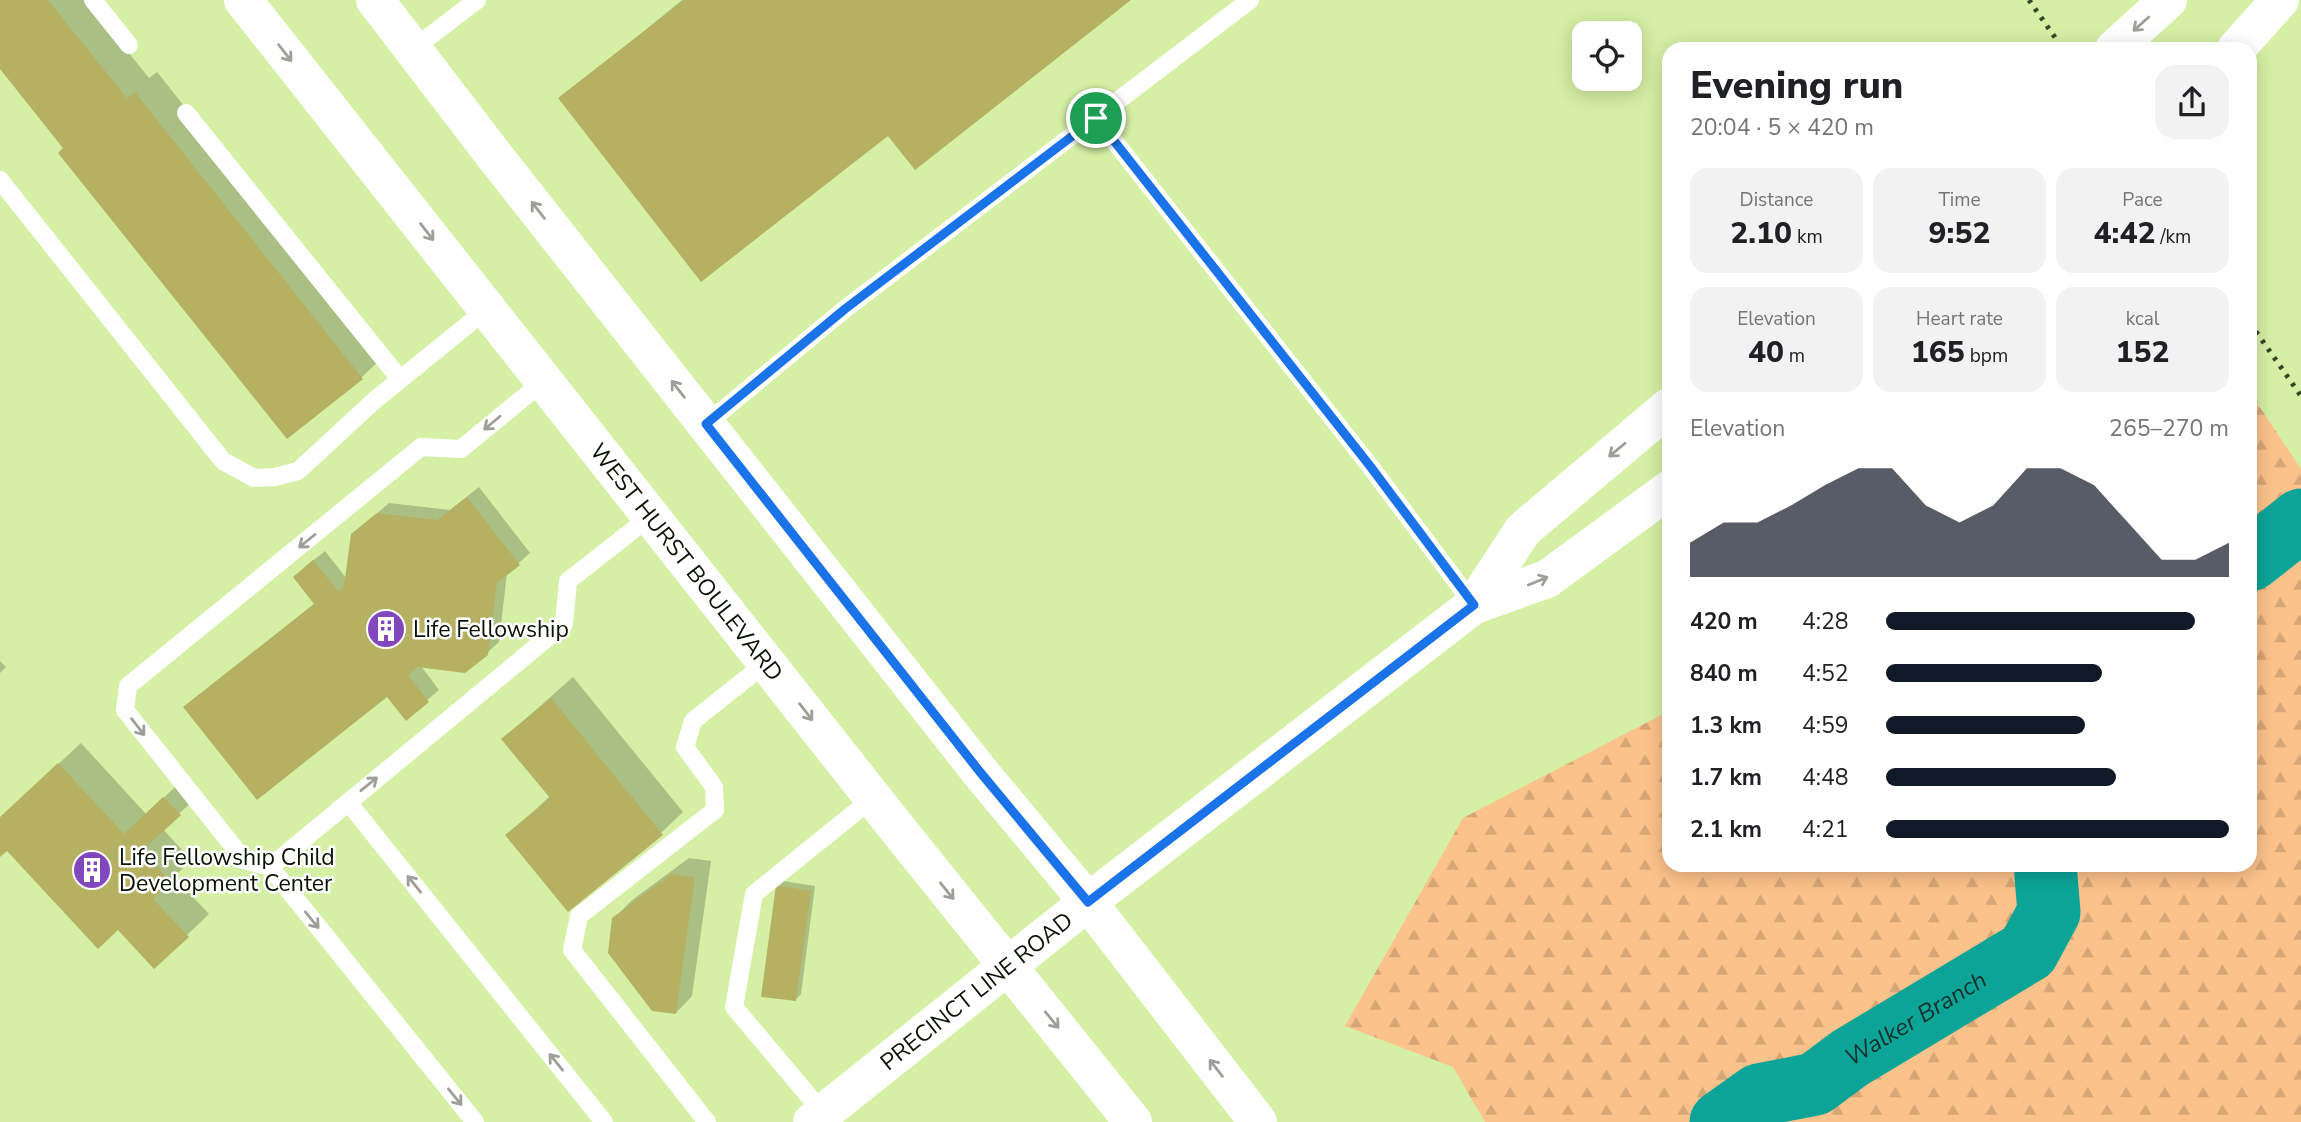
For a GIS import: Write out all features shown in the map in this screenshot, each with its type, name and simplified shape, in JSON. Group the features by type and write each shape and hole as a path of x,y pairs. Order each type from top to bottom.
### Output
{"main road":[{"name":"WEST HURST BOULEVARD","path":"243,0 873,798 1133,1122"},
{"path":"376,0 706,424 980,772 1088,902 1258,1122"},
{"path":"2122,42 2168,0"},
{"name":"PRECINCT LINE ROAD","path":"1474,605 1523,530 1662,413"},
{"name":"PRECINCT LINE ROAD","path":"817,1117 1088,902 1474,605 1547,579 1662,495"}],"lane":[{"path":"93,0 129,45"},
{"path":"412,49 477,0"},
{"path":"706,424 845,309 1250,0"},
{"path":"186,113 400,379"},
{"path":"1096,118 1370,466 1474,605"},
{"path":"0,180 223,461 254,478 275,477 298,471 400,379 487,309"},
{"path":"475,1122 270,867 244,860 125,710 128,686 421,447 461,449 545,380"},
{"path":"270,867 564,624 568,581 651,516"},
{"path":"707,1122 572,950 579,916 715,810 714,787 685,747 694,721 767,662"},
{"path":"817,1117 734,1007 754,894 873,798"},
{"path":"348,802 598,1120"}],"green space":[{"path":"2257,403 2301,469 2301,1122 1485,1122 1453,1067 1345,1026 1463,818 1662,715 1662,872 2257,872"}],"building":[{"path":"0,0 48,0 127,98 135,92 363,379 287,439 58,153 63,148 0,69"},
{"path":"684,0 1131,0 915,170 888,136 701,282 558,98"},
{"name":"Life Fellowship","path":"467,497 520,565 497,583 488,655 465,673 417,667 408,675 429,702 406,721 387,697 257,800 183,707 314,604 293,577 313,560 338,591 344,586 351,534 377,513 437,520"},
{"path":"551,698 663,835 568,912 505,835 550,798 501,739"},
{"name":"Life Fellowship Child Development Center","path":"58,763 124,834 163,797 181,815 142,851 171,883 153,899 189,937 154,969 118,930 98,949 7,851 0,857 0,817"},
{"path":"671,874 695,877 676,1014 652,1011 608,953 612,918"},
{"path":"776,885 811,891 796,1001 761,997"}],"waterway":[{"name":"Walker Branch","path":"2257,555 2301,520"},
{"name":"Walker Branch","path":"1721,1122 1759,1095 1815,1084 1850,1058 2028,951 2049,912 2046,872"}],"railway":[{"path":"2029,0 2058,42"},
{"path":"2257,333 2301,396"}],"place":[{"name":"Life Fellowship","path":"386,629"},
{"name":"Life Fellowship Child Development Center","path":"92,870"}],"route":[{"path":"1096,118 1370,466 1474,605 1088,902 980,772 706,424 845,309 1096,118"}]}
